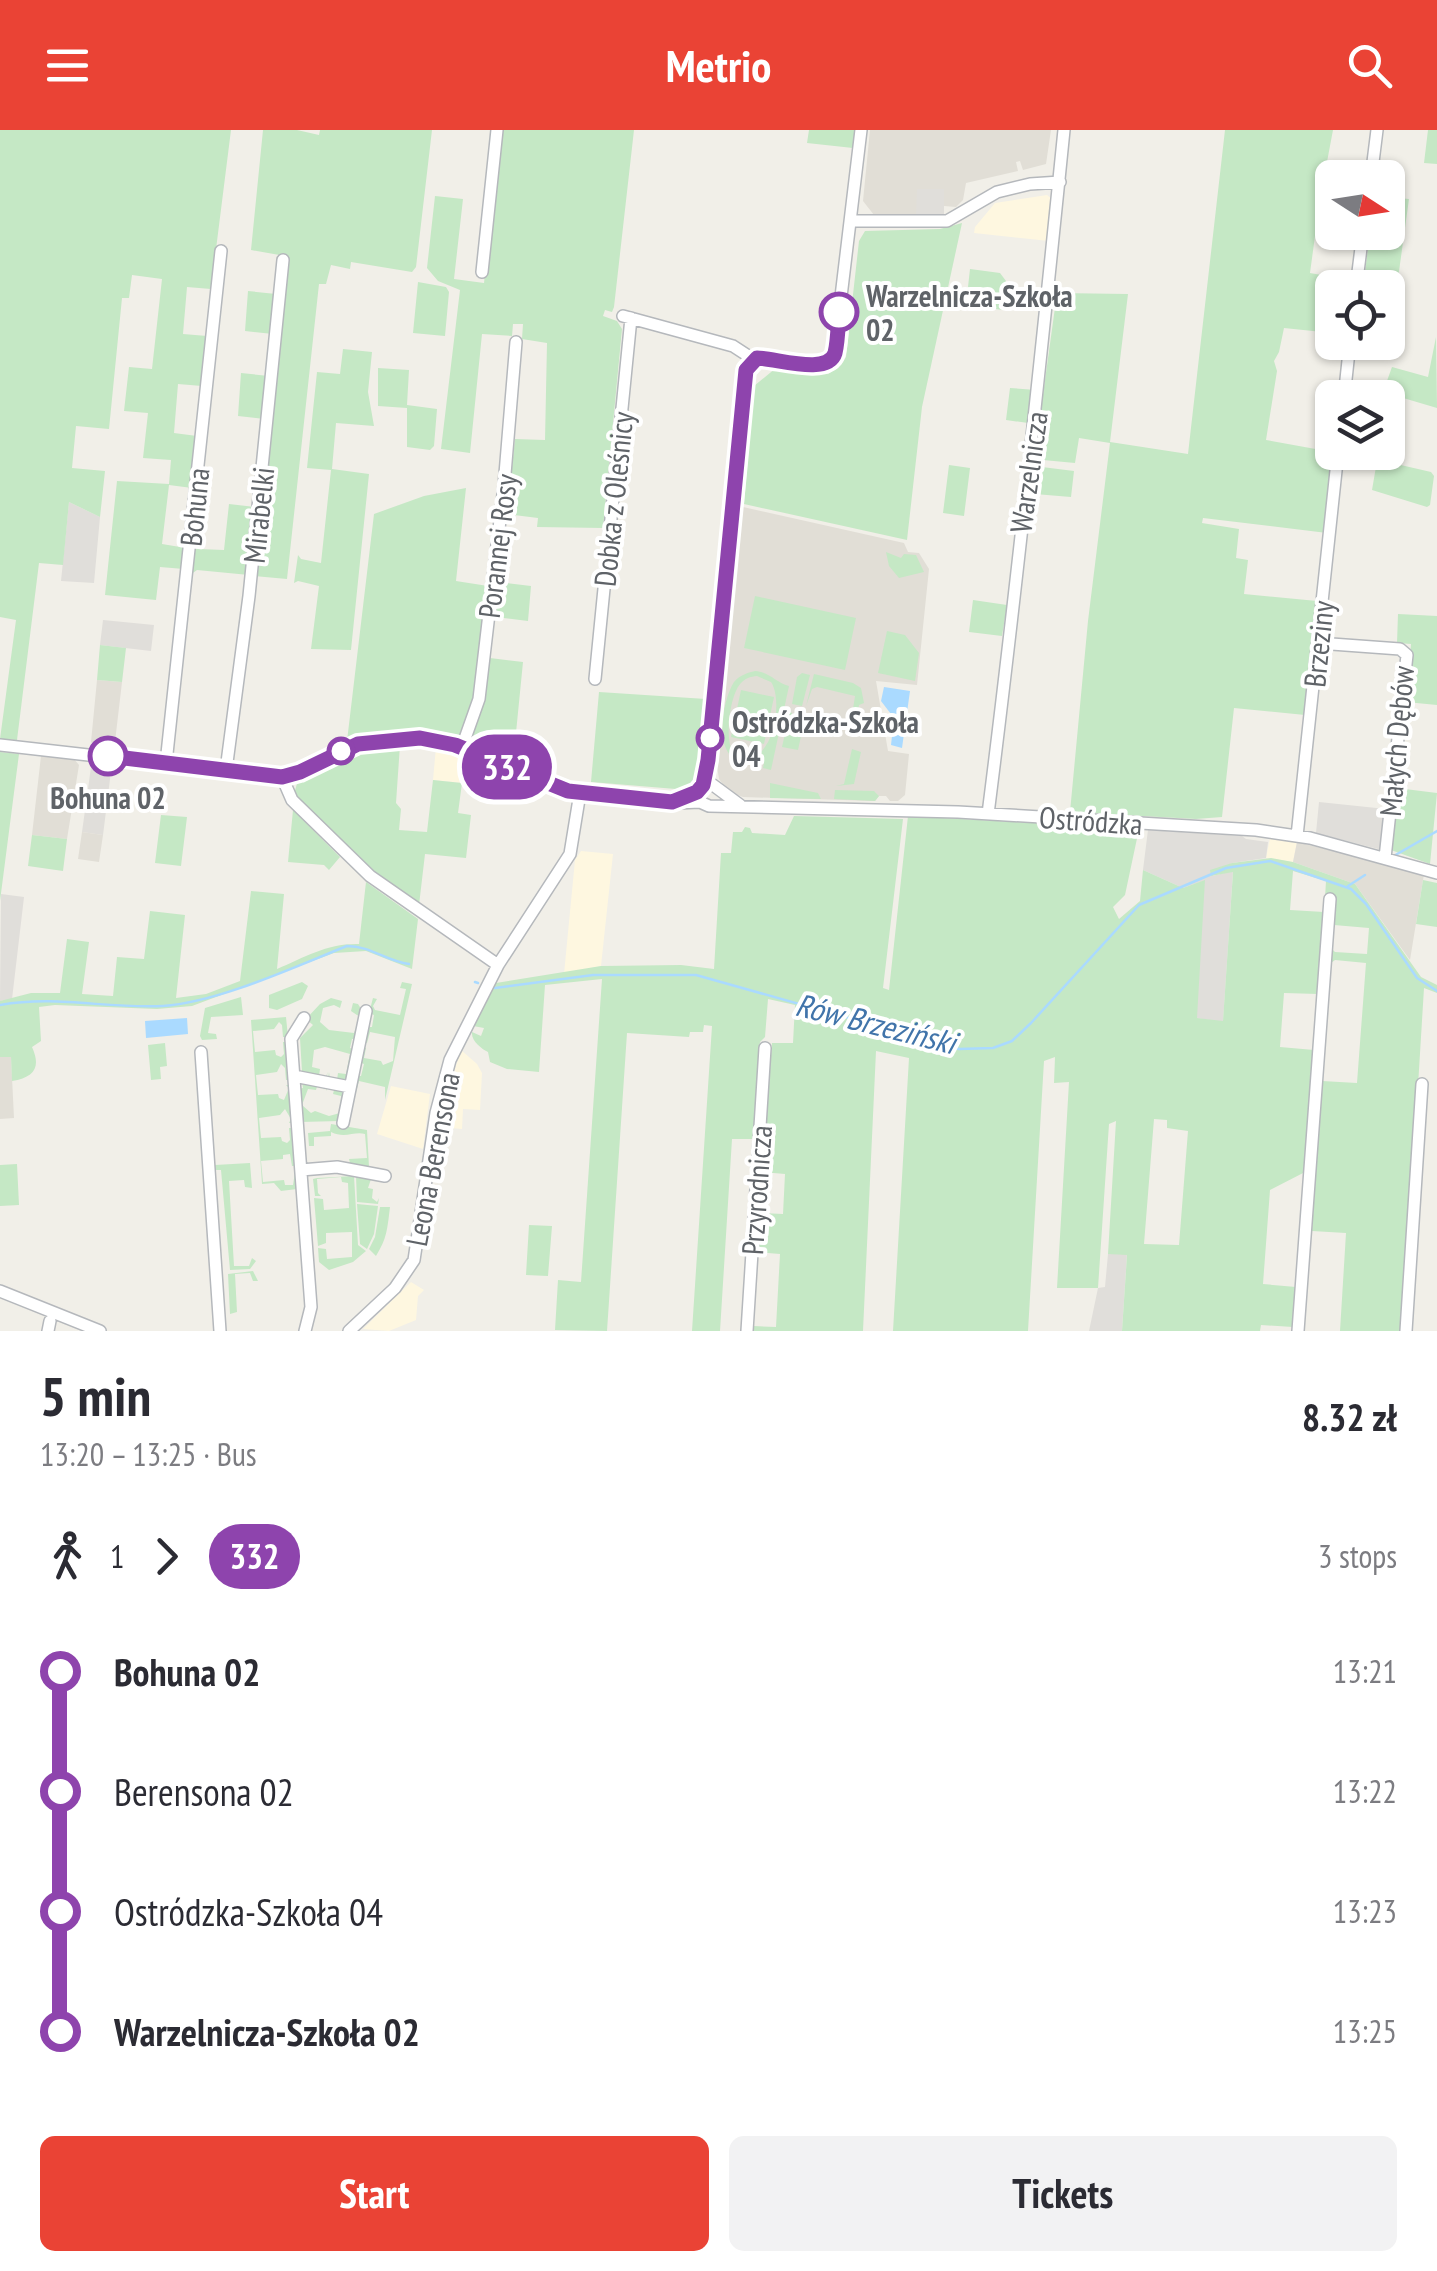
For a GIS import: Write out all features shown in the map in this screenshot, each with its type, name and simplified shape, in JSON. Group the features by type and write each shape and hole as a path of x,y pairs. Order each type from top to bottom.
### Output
{"street":[{"path":"482,272 497,130"},
{"path":"0,746 282,777 366,743 420,738 462,747 532,778 580,793 672,802 708,793 746,370 753,359 762,357 815,365 832,359 861,130"},
{"name":"Warzelnicza","path":"988,814 1016,564 1032,461 1064,130"},
{"path":"1373,160 1376,130"},
{"path":"850,221 947,222 997,192 1060,182"},
{"name":"Bohuna","path":"166,762 221,252"},
{"name":"Mirabelki","path":"226,770 252,565 283,260"},
{"name":"Dobka z Oleśnicy","path":"595,679 627,317 733,346 753,359"},
{"name":"Porannej Rosy","path":"462,747 478,699 504,486 516,342"},
{"name":"Brzeziny","path":"1297,836 1336,470"},
{"name":"Małych Dębów","path":"1318,643 1406,652 1390,859"},
{"path":"282,777 292,800 370,876 498,965"},
{"name":"Leona Berensona","path":"350,1331 395,1288 414,1260 434,1123 445,1076 498,965 570,854 580,793"},
{"name":"Ostródzka","path":"708,793 740,805 988,814 1250,830 1297,836 1437,873"},
{"path":"1298,1331 1330,899"},
{"path":"342,1123 366,1011"},
{"path":"304,1018 292,1034 312,1317 304,1331"},
{"name":"Przyrodnicza","path":"747,1331 765,1048"},
{"path":"200,1052 220,1331"},
{"path":"294,1076 350,1087"},
{"path":"1406,1331 1422,1084"},
{"path":"301,1170 337,1167 385,1176"},
{"path":"0,1291 92,1329"}],"shaded area":[{"path":"870,130 1051,130 1046,164 1023,170 1020,161 1016,162 1018,171 966,183 963,200 956,207 944,206 944,189 917,189 916,215 874,215 863,201"},
{"path":"916,189 944,189 944,216 916,215"},
{"path":"1047,195 1052,199 1049,241 974,233 995,203"},
{"path":"69,502 100,517 94,583 61,581"},
{"path":"743,507 904,543 908,552 919,553 929,569 917,685 876,681 888,751 909,754 905,795 898,801 890,801 886,796 875,801 743,797 728,791 719,779 717,766"},
{"path":"103,620 154,625 151,651 100,645"},
{"path":"97,680 122,682 114,750 95,747 91,742"},
{"path":"436,747 467,757 462,783 433,780"},
{"path":"41,756 74,759 79,765 67,839 32,835"},
{"path":"97,762 112,763 103,835 82,832 91,767"},
{"path":"1319,802 1386,809 1382,850 1316,833"},
{"path":"1148,830 1242,836 1268,842 1266,858 1232,863 1212,876 1233,871 1223,1022 1196,1018 1204,881 1183,888 1143,870"},
{"path":"82,832 103,835 99,862 78,859"},
{"path":"1270,838 1297,842 1293,862 1266,858"},
{"path":"1297,842 1424,874 1410,960 1355,884 1293,862"},
{"path":"581,851 613,854 601,966 564,974 575,860"},
{"path":"1,894 24,897 12,999 0,1001"},
{"path":"461,1050 482,1073 480,1110 463,1109 462,1129 440,1127 446,1097"},
{"path":"0,1057 11,1057 14,1118 0,1119"},
{"path":"391,1086 430,1094 423,1149 377,1134"},
{"path":"1108,1254 1127,1254 1122,1331 1089,1331 1098,1288 1105,1287"},
{"path":"411,1282 424,1290 418,1296 416,1320 389,1331 363,1329"}],"green space":[{"path":"0,130 231,130 211,289 187,287 183,334 207,336 202,386 178,384 174,433 197,436 192,488 169,485 162,544 180,547 185,542 184,569 160,567 156,600 105,595 117,481 169,484 171,460 143,458 148,413 124,411 129,367 152,369 162,279 132,275 129,298 122,298 109,429 76,426 72,468 105,471 100,517 69,502 63,565 39,563 17,740 0,739 16,620 0,617"},
{"path":"263,130 297,130 319,135 320,130 432,130 416,267 412,272 351,262 350,269 331,265 326,284 319,284 287,579 254,576 285,256 251,250"},
{"path":"501,130 634,130 614,307 612,312 605,310 603,316 617,321 622,329 603,528 537,527 538,518 507,514 515,439 545,440 547,343 522,339 523,324 513,324 512,336 482,334 470,453 441,449 460,290 438,281 427,268 435,196 463,199 454,279 484,283"},
{"path":"809,130 855,130 853,148 807,143"},
{"path":"1225,130 1333,130 1327,160 1315,160 1315,236 1310,273 1315,274 1315,331 1284,328 1274,361 1277,371 1266,440 1315,449 1315,470 1331,470 1327,533 1203,518 1202,523 1239,529 1236,558 1248,560 1244,594 1317,601 1305,715 1234,708 1222,817 1070,812 1110,443 1079,438 1075,463 1043,460 1040,456 1043,432 1038,431 1057,293 1128,294 1110,442 1188,454"},
{"path":"1428,130 1437,130 1437,164 1424,163"},
{"path":"962,223 922,407 907,540 744,504 754,386 776,368 828,374 841,365 846,357 859,241 865,231 940,229"},
{"path":"1368,250 1402,250 1399,270 1365,270"},
{"path":"970,269 1000,273 1006,281 1003,310 966,305"},
{"path":"418,282 446,287 449,292 445,336 413,333"},
{"path":"248,291 276,294 273,334 245,331"},
{"path":"1436,337 1437,408 1405,399 1405,380 1387,380 1392,367 1428,377"},
{"path":"343,349 372,352 368,392 374,426 336,423 332,469 369,474 351,650 311,649 319,586 294,583 298,555 321,563 331,470 307,468 317,372 340,374"},
{"path":"378,368 409,370 407,405 437,409 434,446 430,450 407,447 407,408 378,406"},
{"path":"241,373 269,376 264,419 238,416"},
{"path":"1010,388 1036,390 1028,423 1006,420"},
{"path":"949,465 970,468 964,516 943,513"},
{"path":"1405,466 1434,476 1427,507 1372,490 1375,470 1405,470"},
{"path":"1042,467 1074,471 1071,497 1035,494 1038,470"},
{"path":"466,488 456,581 488,586 472,708 461,739 416,730 347,741 374,514 424,496"},
{"path":"229,504 255,507 249,575 197,570 190,575 194,543 199,549 224,550"},
{"path":"886,552 901,558 904,554 916,555 924,572 899,578 889,566"},
{"path":"499,582 531,586 528,621 495,617"},
{"path":"755,596 856,618 845,670 744,648"},
{"path":"973,600 1007,605 1002,636 969,632"},
{"path":"1398,614 1437,616 1437,705 1406,702 1411,644 1397,643"},
{"path":"887,631 905,635 919,653 915,681 878,673"},
{"path":"100,645 126,648 122,682 97,680"},
{"path":"490,658 523,662 513,763 468,742 486,689"},
{"path":"755,671 789,686 771,770 763,768 764,762 743,763 731,757 723,738 730,691 736,680","holes":["757,676 771,682 775,720 765,747 757,755 746,757 733,752 729,727 738,687 744,680"]},
{"path":"802,673 810,675 802,706 792,704 797,677"},
{"path":"814,674 861,688 864,703 859,705 856,723 851,722 855,696 817,687 812,689 806,706"},
{"path":"741,690 774,697 764,744 731,737"},
{"path":"599,692 706,699 699,776 688,790 591,782"},
{"path":"790,711 803,727 798,750 782,747"},
{"path":"400,745 396,803 401,809 399,830 427,832 433,780 462,783 458,813 471,815 466,858 425,854 419,905 388,884 294,794 298,780 353,753"},
{"path":"852,749 861,752 854,784 836,786 844,784"},
{"path":"0,752 19,754 0,901"},
{"path":"770,783 818,793 821,799 770,798"},
{"path":"1397,788 1437,793 1430,864 1391,850"},
{"path":"835,790 874,791 879,796 875,801 834,799"},
{"path":"293,810 340,857 329,870 324,865 288,862"},
{"path":"161,815 187,817 181,866 155,863"},
{"path":"794,816 903,819 883,988 889,990 908,816 1139,829 1125,895 1113,907 1119,919 1140,901 1143,870 1183,888 1205,880 1197,1018 1223,1021 1233,872 1211,876 1210,870 1271,858 1355,884 1421,977 1437,985 1437,993 1424,988 1403,1331 1340,1331 1346,1233 1312,1231 1322,1081 1357,1083 1366,963 1331,963 1332,949 1367,954 1369,928 1334,925 1325,898 1326,881 1293,871 1290,910 1324,912 1318,994 1284,993 1280,1047 1314,1050 1305,1172 1270,1190 1263,1284 1296,1287 1293,1327 1261,1325 1260,1331 1122,1331 1127,1255 1108,1254 1116,1121 1109,1124 1098,1288 1057,1288 1069,1082 1054,1083 1055,1057 1044,1061 1028,1331 893,1331 909,1058 876,1051 863,1331 753,1331 753,1326 776,1327 780,1254 757,1252 760,1213 783,1214 785,1174 762,1172 772,1043 793,1043 795,1005 768,999 765,1037 760,1042 753,1139 732,1139 720,1331 692,1331 712,1026 704,1025 703,1032 690,1032 689,1037 627,1033 607,1331 555,1330 558,1280 581,1282 602,979 545,985 539,1072 507,1069 490,1062 488,1052 472,1035 481,1036 484,1028 473,1026 496,983 601,966 681,965 714,969 721,853 731,853 733,832 742,832 745,827 752,833 785,835","holes":["1154,1119 1167,1120 1167,1128 1188,1131 1179,1245 1144,1244"]},
{"path":"32,835 67,839 63,871 28,866"},
{"path":"1423,880 1437,883 1437,927 1416,924"},
{"path":"366,882 418,919 412,969 366,951 334,953 192,1006 39,1007 41,1041 32,1047 36,1065 31,1074 12,1081 11,1057 0,1057 0,1001 31,993 60,993 67,939 89,942 82,994 113,996 117,957 144,959 150,911 185,915 176,998 206,994 240,981 251,891 284,894 277,969 327,948 359,944"},
{"path":"302,982 308,986 302,999 277,1010 269,1008 269,995"},
{"path":"402,982 412,984 385,1100 385,1087 359,1081 356,1092 353,1091 364,1064 359,1062 363,1047 364,1058 381,1061 383,1065 393,1061 395,1037 370,1032 367,1043 363,1042 366,1027 372,1027 374,1015 369,1013 373,998 377,999 375,1010 400,1015 406,989 400,988"},
{"path":"241,997 243,1015 211,1017 208,1033 216,1034 217,1039 202,1040 205,1008"},
{"path":"331,998 342,1001 340,1008 323,1008 320,1022 329,1030 354,1033 360,1017 351,1011 353,1003 358,1004 363,1012 357,1039 352,1039 350,1048 356,1050 346,1081 337,1080 338,1073 346,1074 350,1054 325,1047 314,1050 312,1067 320,1069 322,1077 302,1072 300,1038 313,1025 306,1019"},
{"path":"286,1017 288,1037 283,1037 279,1022 274,1029 253,1031 255,1052 275,1050 281,1057 286,1042 289,1080 281,1064 277,1072 256,1075 258,1095 278,1094 284,1100 289,1085 292,1123 285,1109 280,1115 259,1118 261,1138 281,1137 287,1143 292,1128 295,1166 290,1154 283,1155 283,1159 261,1161 263,1182 284,1180 285,1185 293,1185 295,1172 297,1189 281,1191 274,1183 262,1184 251,1020"},
{"path":"165,1043 167,1066 160,1067 161,1079 151,1080 148,1045"},
{"path":"303,1079 325,1084 324,1090 323,1084 318,1083 316,1090 308,1089 302,1105 311,1113 340,1113 341,1096 333,1094 335,1087 344,1092 340,1121 300,1122 298,1089 303,1088 302,1082 298,1082"},
{"path":"331,1124 367,1130 369,1167 350,1163 349,1159 367,1158 365,1134 331,1132 331,1136 314,1137 314,1146 309,1146 308,1133 330,1131"},
{"path":"250,1163 252,1188 245,1187 244,1180 229,1181 234,1266 249,1266 252,1258 256,1261 250,1269 230,1270 221,1170 215,1170 215,1165"},
{"path":"17,1164 19,1205 0,1206 0,1165"},
{"path":"354,1176 358,1245 366,1251 353,1262 329,1270 319,1262 318,1248 326,1249 327,1259 352,1257 352,1232 326,1233 326,1243 318,1246 314,1198 323,1199 324,1210 349,1208 348,1183 342,1182 341,1177 317,1179 321,1196 315,1196 313,1179"},
{"path":"356,1176 371,1179 368,1188 373,1189 372,1198 377,1202 379,1198 378,1204 357,1202"},
{"path":"357,1204 378,1206 374,1234 367,1249 360,1244"},
{"path":"380,1207 390,1207 386,1234 376,1256 369,1249"},
{"path":"529,1225 552,1226 548,1276 526,1275"},
{"path":"253,1271 258,1281 253,1281 250,1273 235,1274 237,1312 230,1314 228,1274"}],"water":[{"path":"884,687 910,691 902,748 891,745 894,718 881,701"},
{"path":"187,1018 188,1034 146,1038 145,1021"}],"waterway":[{"name":"Rów Brzeziński","path":"1392,857 1437,831"},
{"name":"Rów Brzeziński","path":"495,988 593,975 696,975 959,1049 993,1048 1012,1041 1031,1023 1139,905 1226,868 1270,861 1351,889 1366,904 1417,978 1437,991"},
{"name":"Rów Brzeziński","path":"1348,886 1365,875"},
{"name":"Rów Brzeziński","path":"0,1005 42,1001 142,1006 185,1003 256,982 347,946 409,964"}],"bus line":[{"name":"332","path":"108,756 282,777 358,744 420,738 455,745 568,791 672,802 697,792 703,785 708,760 746,370 753,359 762,357 815,365 828,362 834,356 839,312"}],"place":[{"name":"Warzelnicza-Szkoła 02","path":"839,312"},
{"name":"Ostródzka-Szkoła 04","path":"710,738"},
{"name":"Bohuna 02","path":"108,756"}]}
